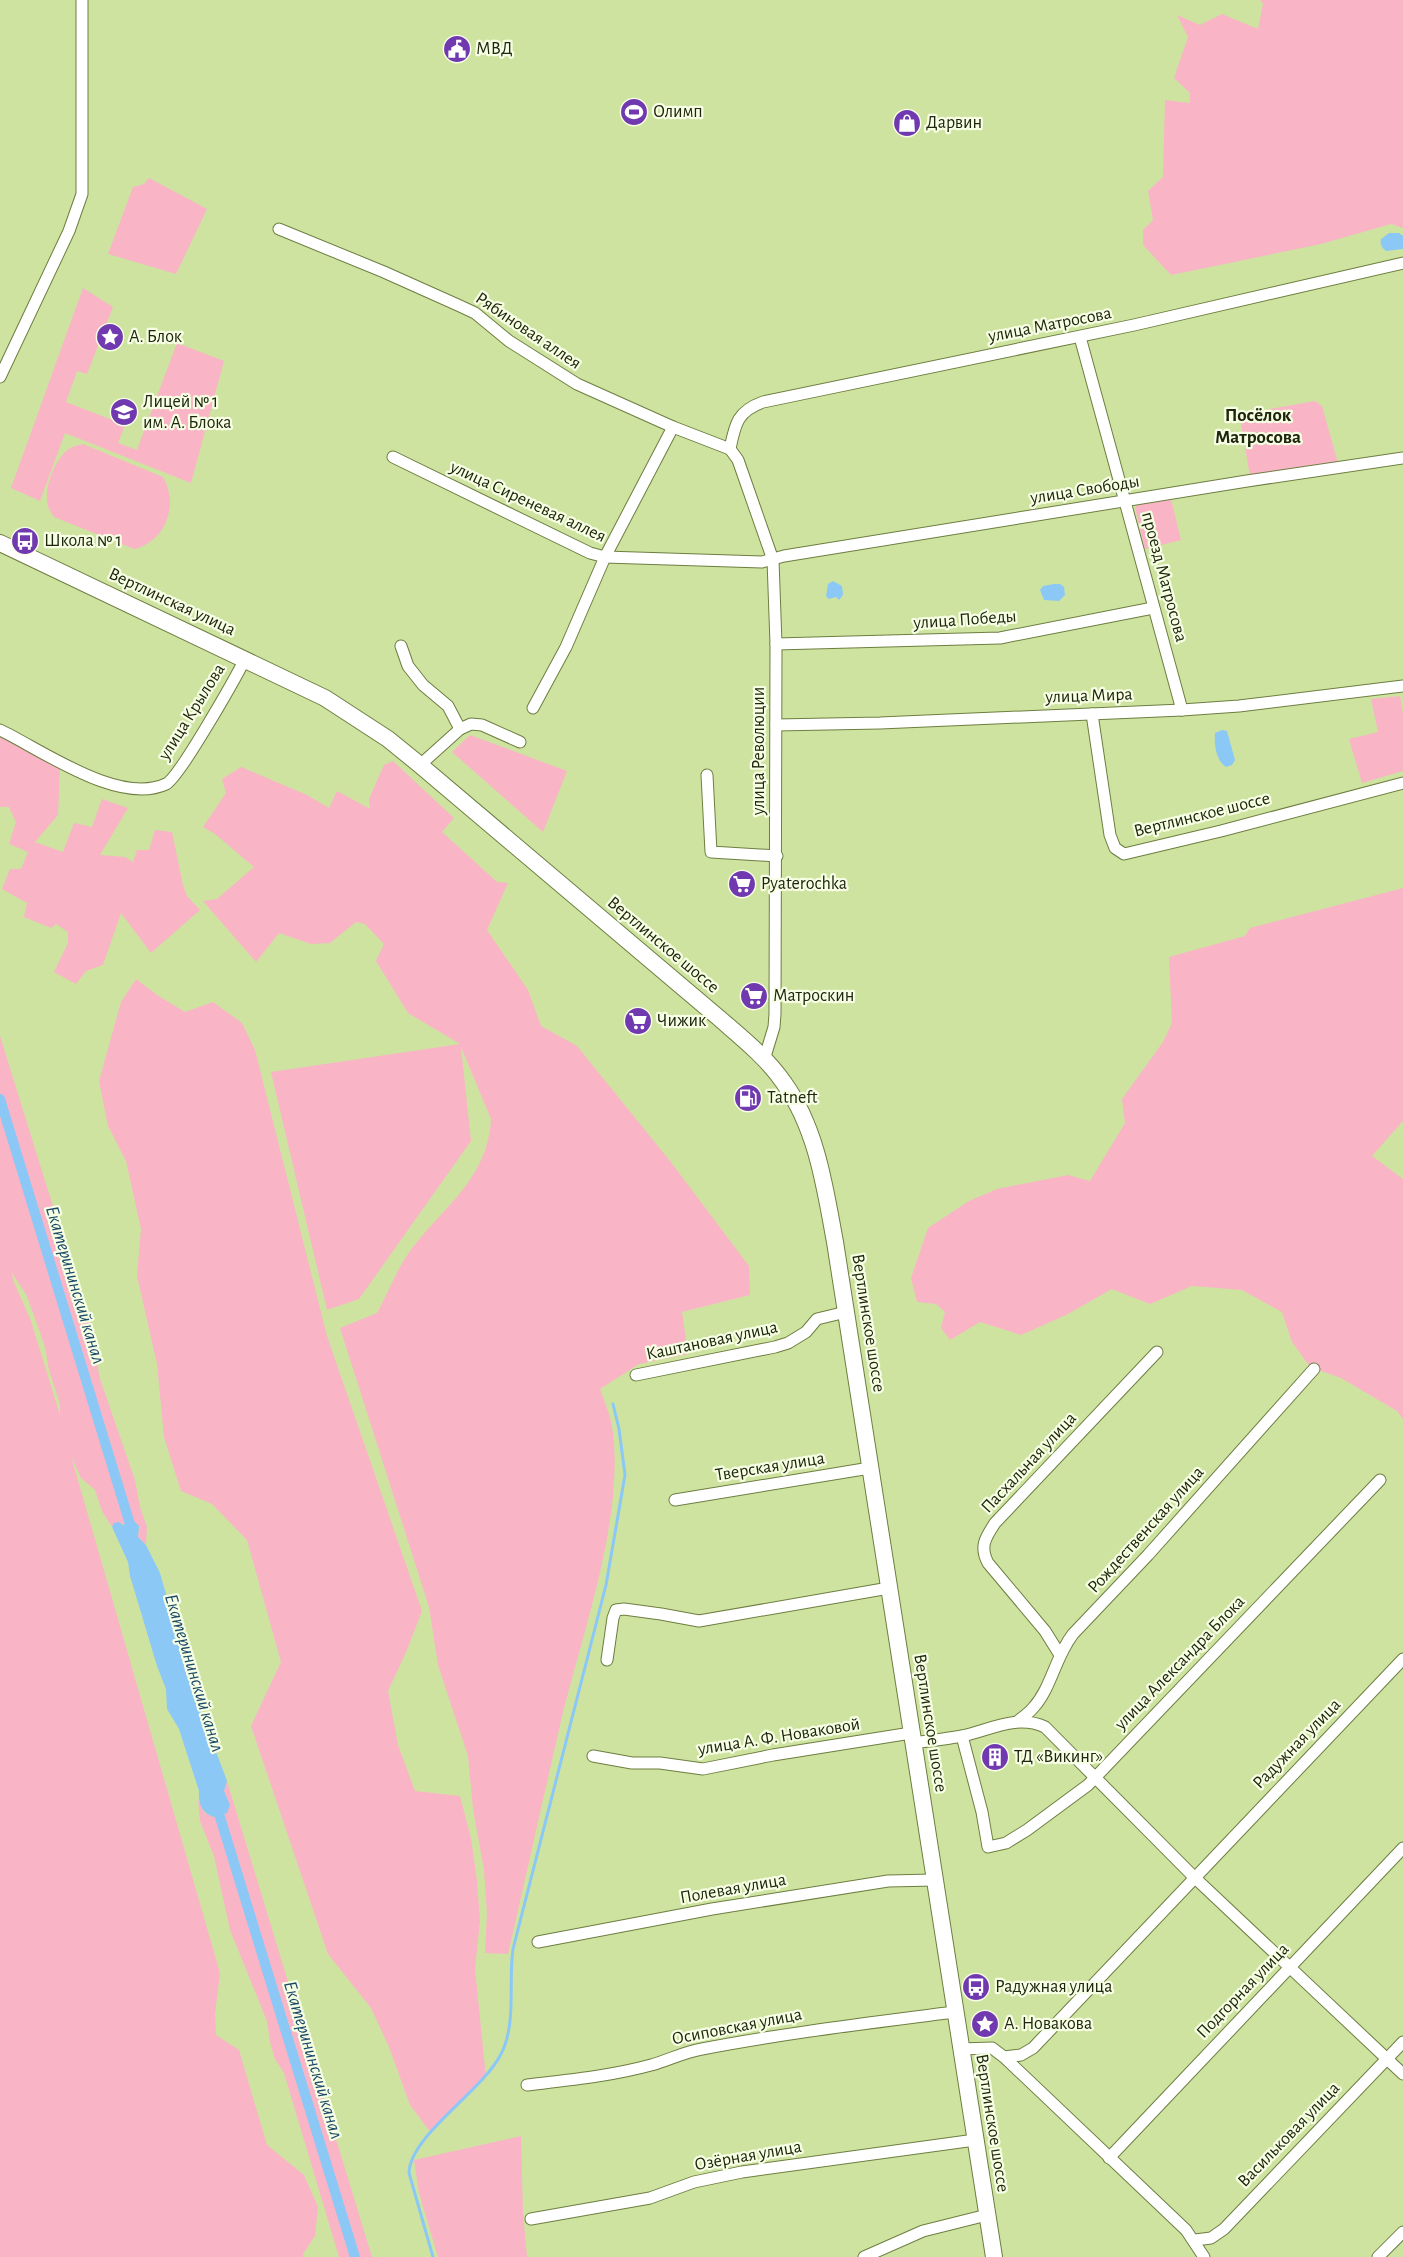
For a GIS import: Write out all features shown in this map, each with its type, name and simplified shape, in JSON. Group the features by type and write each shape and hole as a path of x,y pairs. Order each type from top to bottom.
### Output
{"main road":[{"name":"Вертлинская улица","path":"0,543 245,659"},
{"name":"Вертлинское шоссе","path":"245,659 325,698 352,714 420,765 719,1018 764,1060 791,1094 812,1140 826,1190 974,2140 994,2257"}],"street":[{"path":"0,377 69,231 82,194 82,0"},
{"name":"Рябиновая аллея","path":"279,229 384,272 475,313 509,341 577,384 673,427 730,449"},
{"name":"улица Матросова","path":"730,449 733,431 741,414 750,407 763,402 1080,337 1403,263"},
{"name":"проезд Матросова","path":"1080,337 1182,710"},
{"path":"534,708 566,647 605,557 673,427"},
{"name":"улица Революции","path":"730,449 738,460 772,560 776,644 776,1014 774,1028 764,1060"},
{"name":"улица Сиреневая аллея","path":"393,457 590,553 605,557 753,562 772,560"},
{"name":"улица Свободы","path":"772,560 784,556 1403,458"},
{"name":"улица Победы","path":"776,644 1000,638 1153,608"},
{"path":"401,646 408,666 424,685 448,706 460,729"},
{"name":"улица Крылова","path":"0,730 64,764 103,782 145,790 168,784 236,678 245,659"},
{"name":"улица Мира","path":"776,725 880,723 1182,710 1239,706 1403,686"},
{"name":"Вертлинское шоссе","path":"1092,714 1110,835 1116,848 1124,854 1403,783"},
{"path":"420,765 460,729 471,724 482,725 520,742"},
{"path":"707,774 710,852 776,856"},
{"name":"Каштановая улица","path":"636,1375 782,1345 806,1332 817,1319 846,1312"},
{"name":"Пасхальная улица","path":"1060,1654 1046,1631 988,1563 983,1554 984,1541 995,1523 1156,1352"},
{"name":"Рождественская улица","path":"1018,1721 1033,1708 1043,1693 1062,1648 1314,1369"},
{"name":"Тверская улица","path":"676,1500 870,1468"},
{"name":"улица Александра Блока","path":"962,1736 982,1812 988,1847 1006,1843 1027,1830 1088,1785 1380,1480"},
{"path":"607,1660 613,1618 616,1610 624,1609 661,1614 699,1622 889,1588"},
{"name":"Радужная улица","path":"1004,2058 1021,2055 1034,2048 1194,1877 1403,1659"},
{"path":"1018,1721 1029,1721 1045,1727 1194,1877 1403,2074"},
{"name":"улица А. Ф. Новаковой","path":"593,1756 703,1769 774,1755 911,1738 962,1736 1018,1721"},
{"name":"Подгорная улица","path":"1108,2158 1403,1848"},
{"name":"Полевая улица","path":"538,1942 712,1909 888,1881 934,1880"},
{"name":"Осиповская улица","path":"527,2085 579,2079 653,2065 685,2052 796,2032 954,2012"},
{"name":"Васильковая улица","path":"1195,2240 1211,2238 1224,2229 1403,2042"},
{"path":"960,2049 992,2048 1004,2058 1195,2240 1204,2257"},
{"name":"Озёрная улица","path":"531,2219 650,2198 694,2182 742,2172 974,2140"},
{"path":"864,2257 923,2232 987,2216"},
{"path":"1378,2257 1403,2232"}],"shaded area":[{"path":"1260,0 1403,0 1403,228 1391,224 1321,244 1171,275 1143,245 1143,230 1153,220 1148,191 1163,177 1165,100 1190,103 1190,93 1174,78 1188,37 1177,15 1200,25 1222,14 1258,29 1263,4"},
{"path":"149,178 207,209 176,274 108,254 133,187 144,184"},
{"path":"83,288 113,307 87,374 77,371 66,402 125,425 118,443 137,450 177,343 224,361 191,483 65,433 40,501 11,488"},
{"path":"1315,401 1322,406 1338,463 1250,476 1240,418 1242,414"},
{"path":"83,444 163,477 170,499 169,510 167,520 154,539 134,549 54,517 48,506 47,499 47,491 52,474 66,451"},
{"path":"1171,499 1181,540 1145,549 1135,508 1137,505"},
{"path":"1400,696 1403,714 1403,771 1362,783 1349,739 1378,732 1371,699"},
{"path":"0,734 60,768 58,815 35,842 63,852 74,823 92,827 102,799 128,808 100,855 125,857 133,862 137,850 149,850 155,830 172,832 183,885 187,896 200,910 151,953 121,913 103,965 86,971 76,984 54,972 68,943 68,932 56,924 51,928 24,917 27,903 2,889 10,869 21,869 28,852 9,844 16,822 9,807 0,807"},
{"path":"470,735 567,771 543,832 452,752"},
{"path":"393,761 454,818 442,832 497,882 508,883 487,930 528,990 541,1026 577,1046 670,1161 749,1266 750,1295 682,1312 688,1354 639,1364 600,1389 611,1421 615,1456 608,1532 591,1611 561,1721 508,1954 485,1953 487,1913 484,1870 473,1809 468,1756 438,1665 429,1607 340,1328 377,1313 405,1258 473,1176 482,1159 488,1140 491,1119 461,1047 471,1141 359,1299 327,1310 271,1072 460,1044 408,1013 376,961 384,944 365,924 356,922 330,943 311,944 279,933 256,962 203,901 217,899 254,867 215,834 203,827 226,793 222,779 241,767 307,795 329,808 337,791 370,809 369,799 384,765"},
{"path":"1403,888 1403,1121 1372,1156 1403,1179 1403,1419 1397,1411 1341,1378 1310,1367 1292,1342 1282,1312 1242,1290 1192,1286 1150,1304 1112,1289 1066,1315 1021,1335 980,1322 950,1340 941,1328 945,1312 936,1304 917,1302 911,1278 928,1228 969,1201 997,1189 1068,1175 1090,1181 1125,1123 1122,1099 1163,1042 1172,1023 1169,957 1245,936 1250,928"},
{"path":"136,979 157,995 185,1012 213,1002 242,1023 255,1050 327,1336 422,1611 388,1691 398,1745 415,1791 460,1796 471,1838 480,1921 475,1969 486,2077 431,2133 410,2105 389,2047 371,2008 328,1954 251,1726 281,1662 247,1540 212,1504 181,1491 164,1437 157,1364 137,1276 141,1229 126,1161 108,1126 99,1081 121,1002"},
{"path":"0,1036 89,1322 100,1379 135,1480 140,1507 147,1527 146,1545 138,1537 139,1526 115,1523 112,1527 102,1511 95,1490 81,1478 71,1456 220,1973 215,2014 216,2035 239,2050 267,2145 304,2175 318,2207 315,2236 303,2254 304,2257 0,2257","holes":["12,1273 27,1296 45,1347 49,1370 60,1404 60,1415 31,1321 13,1280"]},
{"path":"227,1781 372,2257 339,2257 284,2073 275,2059 267,2021 230,1930 214,1856 200,1821 198,1800 205,1813 213,1817 227,1813 224,1791"},
{"path":"521,2136 523,2213 527,2257 438,2257 419,2193 414,2160"}],"water":[{"path":"1389,233 1399,233 1403,236 1403,249 1386,251 1383,248 1381,239"},
{"path":"833,581 842,586 843,595 839,600 836,597 829,599 826,596 828,584"},
{"path":"1060,584 1064,587 1065,595 1059,601 1044,600 1040,590 1043,586"},
{"path":"1222,730 1227,731 1235,760 1232,765 1226,767 1220,761 1215,747 1215,733"},
{"path":"132,1519 139,1526 138,1537 146,1545 160,1573 169,1605 178,1627 199,1706 227,1781 224,1791 230,1805 227,1813 213,1817 206,1813 202,1807 199,1800 199,1791 179,1729 167,1709 166,1689 157,1666 130,1576 128,1562 112,1527 114,1523 119,1522 123,1525"}],"waterway":[{"name":"Екатерининский канал","path":"0,1099 133,1534"},
{"path":"433,2257 409,2173 412,2159 421,2144 492,2068 506,2042 511,2016 513,1949 606,1585 625,1475 619,1429 613,1404"},
{"name":"Екатерининский канал","path":"216,1804 355,2257"}],"place":[{"name":"МВД","path":"457,49"},
{"name":"Олимп","path":"634,112"},
{"name":"Дарвин","path":"907,123"},
{"name":"А. Блок","path":"110,337"},
{"name":"Лицей № 1 им. А. Блока","path":"124,412"},
{"name":"Школа № 1","path":"25,541"},
{"name":"Pyaterochka","path":"742,884"},
{"name":"Матроскин","path":"754,996"},
{"name":"Чижик","path":"638,1021"},
{"name":"Tatneft","path":"748,1098"},
{"name":"ТД «Викинг»","path":"995,1757"},
{"name":"Радужная улица","path":"976,1987"},
{"name":"А. Новакова","path":"985,2024"}],"district":[{"name":"Посёлок Матросова","path":"1258,426"}]}
